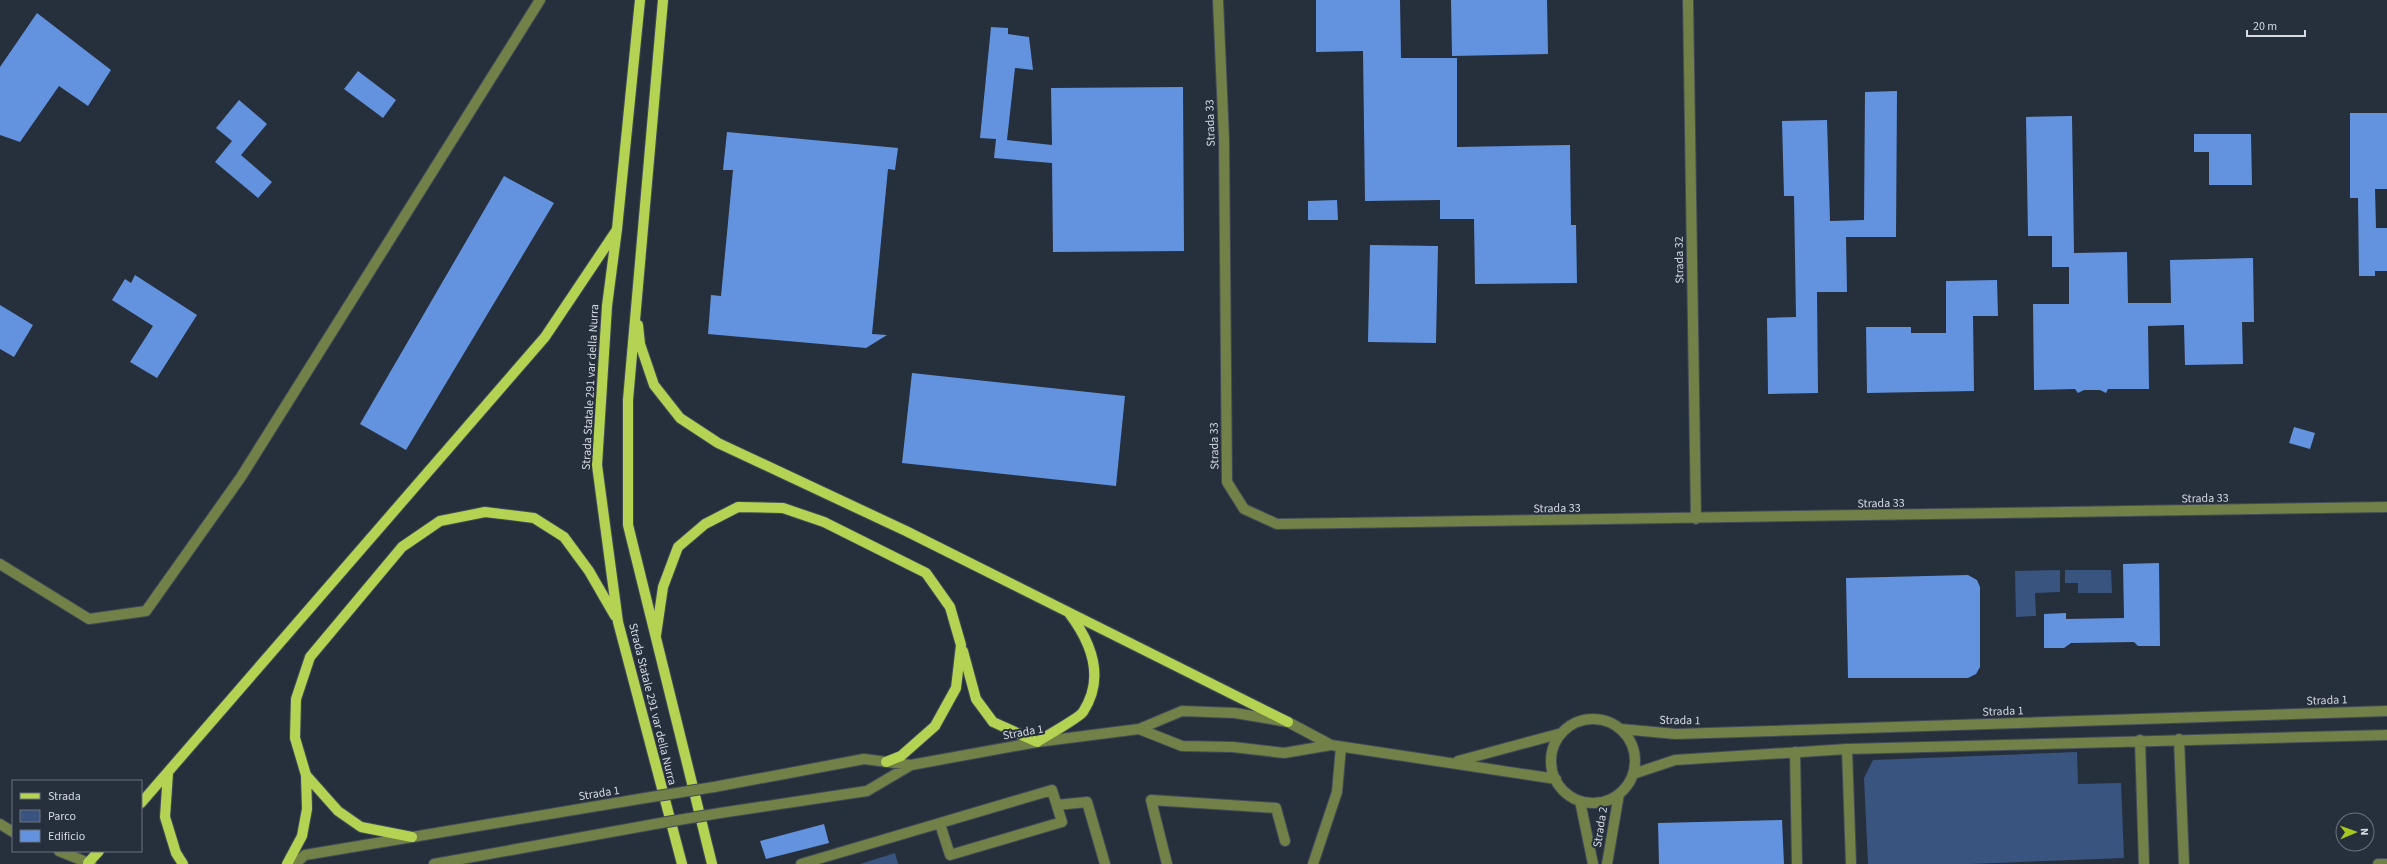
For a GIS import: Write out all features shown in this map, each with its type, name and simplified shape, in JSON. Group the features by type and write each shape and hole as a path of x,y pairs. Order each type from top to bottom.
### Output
{"main road":[{"name":"Strada Statale 291 var della Nurra","path":"640,0 617,229 607,306 597,465 618,622 682,864"},
{"name":"Strada Statale 291 var della Nurra","path":"663,0 635,306 628,400 628,525 655,640 712,864"},
{"path":"142,802 545,337 617,229"},
{"path":"635,306 640,344 654,385 680,418 718,443 906,531 1067,610 1288,722"},
{"path":"655,640 663,587 678,547 705,524 738,507 783,508 824,522 926,573 950,607 976,699 993,722 1037,742 1083,713 1093,687 1094,658 1084,632 1067,610"},
{"path":"287,864 302,836 307,809 306,775 295,738 295,730 296,699 310,657 402,547 440,522 485,512 534,518 564,537 589,571 618,622"},
{"path":"886,762 902,756 936,726 956,688 961,645"},
{"path":"168,773 165,817 176,853 183,864"},
{"path":"306,775 338,811 361,827 412,837"},
{"path":"89,864 98,852"}],"street":[{"path":"0,564 89,619 146,612 241,477 540,0"},
{"name":"Strada 33","path":"1218,0 1224,139 1227,482 1244,509 1277,524 1696,520 2387,508"},
{"name":"Strada 32","path":"1688,0 1696,520"},
{"name":"Strada 1","path":"295,864 305,855 714,787 864,759 911,765 1037,742 1139,730 1182,711 1235,713 1288,722 1336,746"},
{"name":"Strada 1","path":"1621,729 1676,734 2387,711"},
{"path":"1591,719 1607,721 1621,729 1627,735 1634,750 1635,766 1633,774 1619,794 1600,802 1580,801 1566,792 1556,779 1551,760 1556,741 1562,733 1575,723 1591,719"},
{"name":"Strada 1","path":"1139,730 1182,746 1233,747 1284,753 1336,746 1454,762 1556,779"},
{"name":"Strada 1","path":"1454,762 1562,733"},
{"path":"1633,774 1676,760 1847,749 2140,740 2387,735"},
{"path":"2179,739 2184,864"},
{"path":"2140,740 2144,864"},
{"path":"1313,864 1337,792 1336,746"},
{"path":"1847,749 1851,864"},
{"path":"1795,752 1797,864"},
{"name":"Strada 1","path":"434,864 720,813 867,791 911,765"},
{"path":"801,864 1052,790 1062,822 950,855 940,824"},
{"name":"Strada 2","path":"1608,864 1619,794"},
{"path":"1167,864 1151,800 1276,808 1285,841"},
{"name":"Strada 2","path":"1580,801 1593,864"},
{"path":"1057,804 1087,802 1105,864"},
{"path":"0,824 12,831"},
{"path":"61,852 89,864"},
{"path":"2378,864 2387,864"}],"green space":[{"path":"2060,570 2060,592 2035,593 2036,616 2016,617 2015,571"},
{"path":"2065,570 2111,570 2112,593 2078,593 2078,583 2065,583"},
{"path":"2077,752 2078,784 2121,783 2124,858 1970,864 1868,864 1864,778 1873,760"},
{"path":"895,853 898,864 860,864"}],"building":[{"path":"1316,0 1400,0 1401,58 1457,58 1457,147 1570,145 1571,225 1576,225 1577,283 1475,284 1474,219 1440,219 1440,200 1365,201 1363,51 1316,52"},
{"path":"1451,0 1547,0 1548,54 1452,56"},
{"path":"37,13 111,70 88,106 59,86 20,142 0,135 0,67"},
{"path":"991,27 1008,28 1008,34 1029,37 1033,70 1015,68 1007,140 1052,145 1051,88 1183,87 1184,251 1053,252 1052,163 994,158 996,139 980,138"},
{"path":"358,71 396,100 383,118 344,89"},
{"path":"1897,91 1896,237 1846,237 1847,292 1817,292 1818,393 1768,394 1767,318 1796,317 1794,196 1784,196 1782,121 1827,120 1830,221 1864,220 1865,92"},
{"path":"239,100 267,124 241,155 272,182 258,198 215,162 232,141 216,128"},
{"path":"2350,113 2387,113 2387,189 2375,189 2376,228 2387,228 2387,271 2375,271 2375,276 2359,276 2358,198 2350,198"},
{"path":"2072,116 2074,253 2127,252 2128,303 2171,303 2170,260 2253,258 2254,322 2242,322 2243,364 2185,365 2184,325 2148,326 2149,389 2108,389 2106,393 2100,390 2084,390 2078,393 2075,389 2034,390 2033,304 2069,304 2069,267 2052,267 2052,236 2028,236 2026,117"},
{"path":"727,132 898,148 895,170 888,169 872,334 887,335 866,348 708,334 711,295 721,296 733,170 723,170"},
{"path":"2194,134 2251,134 2252,185 2209,185 2209,152 2194,152"},
{"path":"504,176 554,203 406,450 360,424"},
{"path":"1337,200 1338,220 1308,220 1308,201"},
{"path":"1370,245 1438,246 1436,343 1368,342"},
{"path":"135,275 197,315 157,378 130,362 153,326 112,300 125,279 131,283"},
{"path":"1997,280 1998,316 1973,316 1974,391 1867,393 1866,327 1911,327 1911,333 1946,333 1946,281"},
{"path":"0,305 33,325 14,357 0,349"},
{"path":"912,373 1125,396 1116,486 902,463"},
{"path":"2294,427 2315,433 2310,449 2289,443"},
{"path":"2159,563 2160,646 2138,646 2134,642 2071,643 2064,648 2044,648 2044,614 2066,613 2066,619 2124,618 2123,564"},
{"path":"1968,575 1977,580 1980,587 1980,667 1976,674 1968,678 1848,678 1846,578"},
{"path":"1782,820 1784,864 1659,864 1658,823"},
{"path":"824,824 829,843 766,859 760,841"}]}
